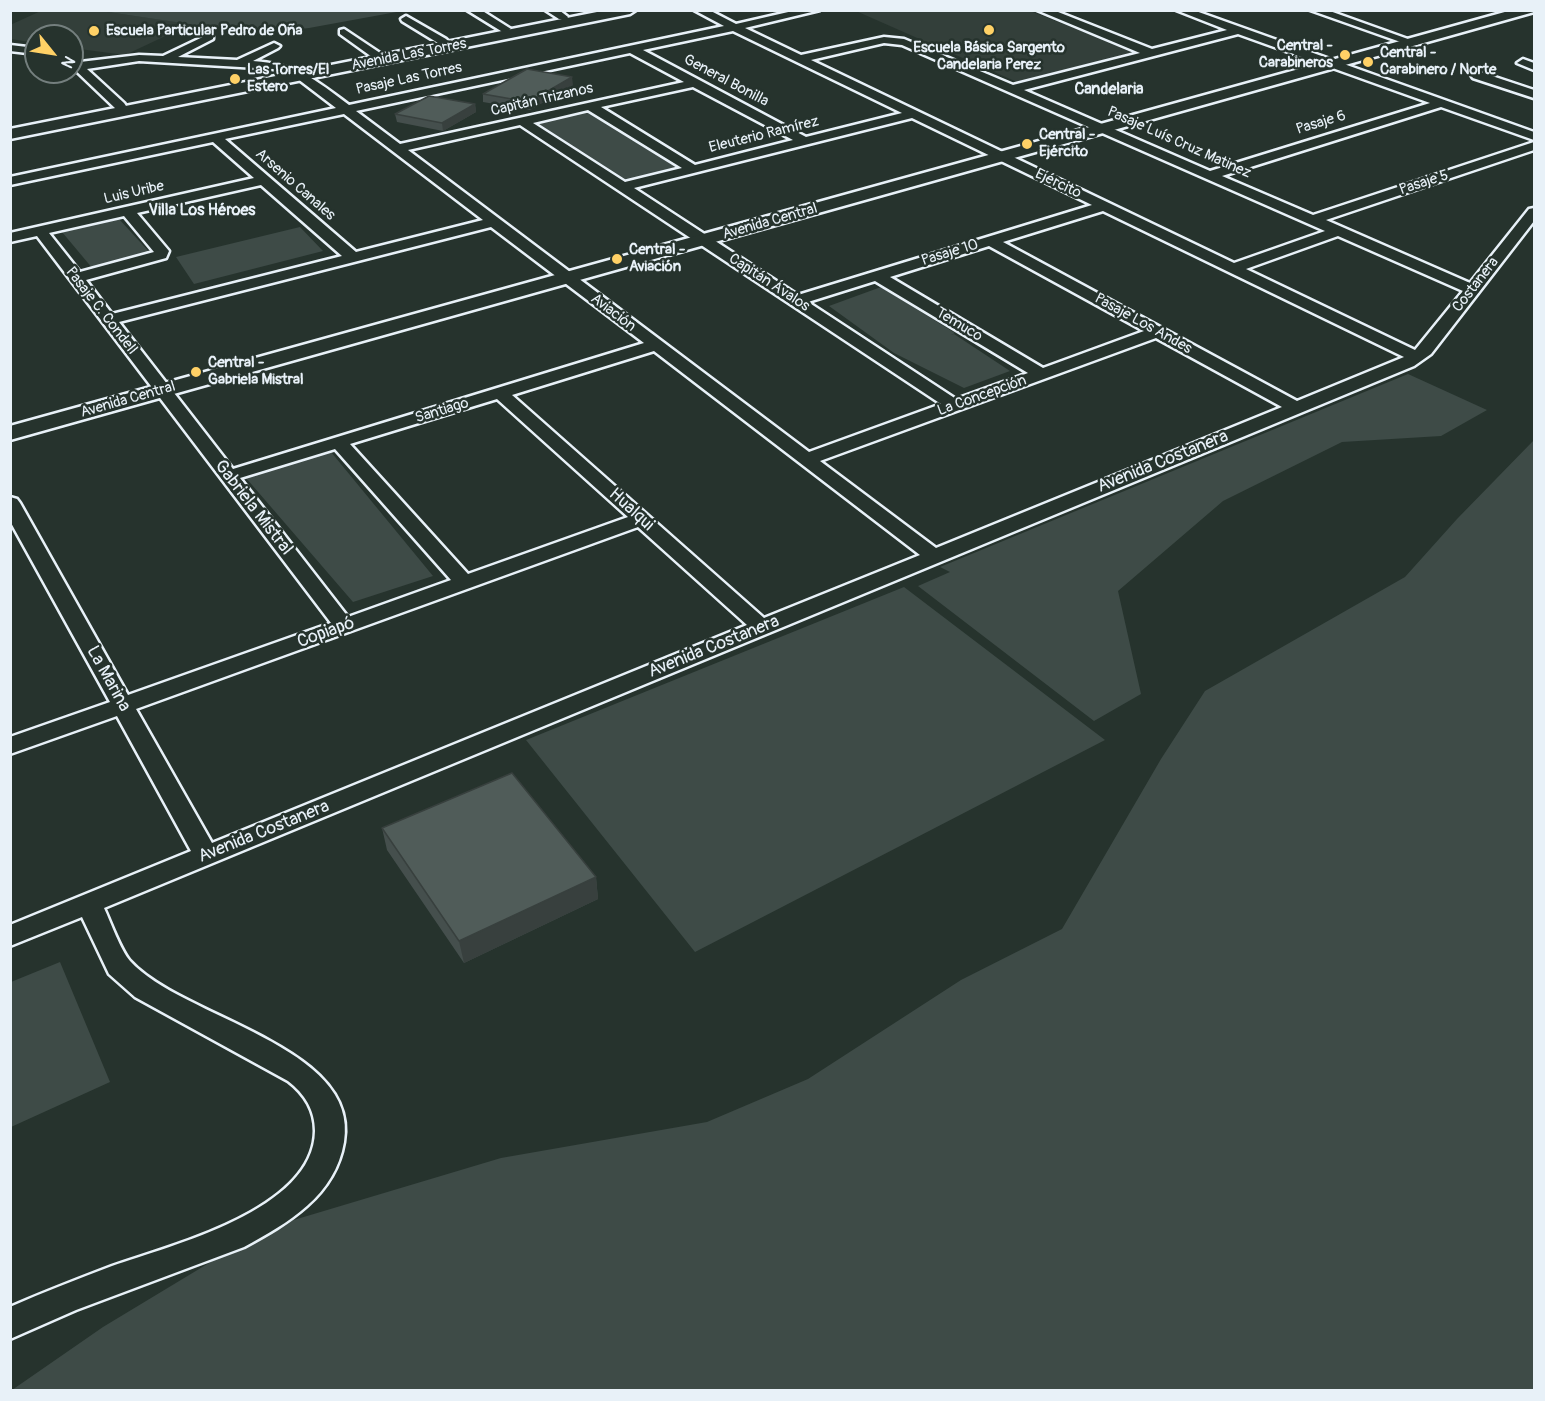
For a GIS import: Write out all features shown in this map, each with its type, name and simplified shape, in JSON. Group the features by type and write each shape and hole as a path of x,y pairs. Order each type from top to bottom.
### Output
{"street":[{"path":"472,10 505,29"},
{"name":"Avenida Las Torres","path":"10,134 505,29 557,14 597,10"},
{"name":"Avenida Las Torres","path":"10,127 630,10"},
{"name":"Ejército","path":"699,10 1417,357"},
{"name":"Pasaje Las Torres","path":"10,181 814,10"},
{"path":"1042,10 1152,53"},
{"path":"1181,10 1534,136"},
{"name":"Avenida Central","path":"10,433 1529,10"},
{"path":"1316,11 1413,43"},
{"path":"406,19 442,41"},
{"path":"1012,89 1238,31"},
{"path":"344,32 376,55"},
{"path":"165,59 209,37"},
{"name":"Pasaje Luís Cruz Matinez","path":"799,59 894,40 1473,290"},
{"path":"239,63 273,46"},
{"name":"General Bonilla","path":"632,49 804,141"},
{"path":"84,63 125,58 165,59 276,66 296,74"},
{"path":"84,72 120,106"},
{"name":"Aviación","path":"296,74 934,556"},
{"path":"1477,75 1534,94"},
{"name":"Capitán Trizanos","path":"397,149 694,82"},
{"name":"Pasaje 6","path":"1210,175 1442,103"},
{"path":"590,106 693,169"},
{"name":"Eleuterio Ramírez","path":"623,187 912,114"},
{"name":"Capitán Ávalos","path":"522,121 955,406"},
{"name":"Arsenio Canales","path":"216,138 353,258"},
{"name":"Pasaje 5","path":"1313,220 1534,146"},
{"name":"Luis Uribe","path":"10,238 265,180"},
{"name":"Pasaje 10","path":"796,300 1104,206"},
{"path":"76,278 161,255 162,251 127,211"},
{"name":"Costanera","path":"1417,357 1425,350 1534,212"},
{"path":"108,320 493,222"},
{"name":"Pasaje C. Condell","path":"40,231 162,391"},
{"path":"1233,268 1339,231"},
{"name":"Pasaje Los Andes","path":"990,241 1296,408"},
{"name":"Temuco","path":"877,276 1041,374"},
{"name":"La Concepción","path":"807,459 1158,332"},
{"name":"Santiago","path":"228,476 656,345"},
{"name":"Avenida Costanera","path":"10,936 1417,357"},
{"name":"Gabriela Mistral","path":"162,391 344,626"},
{"name":"Hualqui","path":"500,393 762,627"},
{"path":"338,442 465,583"},
{"name":"La Marina","path":"10,503 206,855"},
{"name":"Copiapó","path":"10,746 642,519"},
{"path":"10,1324 66,1298 233,1237 258,1224 307,1187 327,1156 331,1138 328,1112 314,1086 298,1072 145,989 132,979 119,967 88,904"}],"shaded area":[{"name":"Escuela Particular Pedro de Oña","path":"43,10 101,11 191,24 125,55 84,50 84,24 24,24 24,41 11,39 10,25"},
{"path":"101,11 402,11 309,28 256,34"},
{"name":"Escuela Básica Sargento Candelaria Perez","path":"856,11 1030,11 1136,52 1017,82"},
{"path":"587,111 680,169 626,182 535,123"},
{"path":"119,219 152,255 93,269 62,232"},
{"path":"300,227 323,251 194,284 176,257"},
{"path":"881,287 955,333 951,335 954,334 1010,371 964,388 894,353 829,306"},
{"path":"1408,374 1487,410 1441,436 1342,442 1223,501 1118,591 1141,694 1094,721 918,586 950,572 940,567"},
{"path":"1534,440 1534,1390 12,1390 103,1327 267,1228 501,1158 707,1122 808,1079 961,980 1062,929 1161,759 1205,691 1405,577 1457,519"},
{"path":"331,452 433,576 353,602 246,478"},
{"path":"904,587 1105,740 695,952 526,740"},
{"path":"60,962 110,1082 11,1127 11,982"}],"building":[{"path":"527,69 572,77 529,102 483,94"},
{"path":"429,96 475,104 442,123 395,114"},
{"path":"512,773 596,877 459,941 382,828"}],"place":[{"name":"Escuela Básica Sargento Candelaria Perez","path":"989,30"},
{"name":"Escuela Particular Pedro de Oña","path":"94,31"},
{"name":"Central - Carabineros","path":"1345,55"},
{"name":"Central - Carabinero / Norte","path":"1368,62"},
{"name":"Las Torres/El Estero","path":"235,79"},
{"name":"Central - Ejército","path":"1027,144"},
{"name":"Central - Aviación","path":"617,259"},
{"name":"Central - Gabriela Mistral","path":"196,372"}],"district":[{"name":"Candelaria","path":"1109,90"},
{"name":"Villa Los Héroes","path":"202,211"}]}
